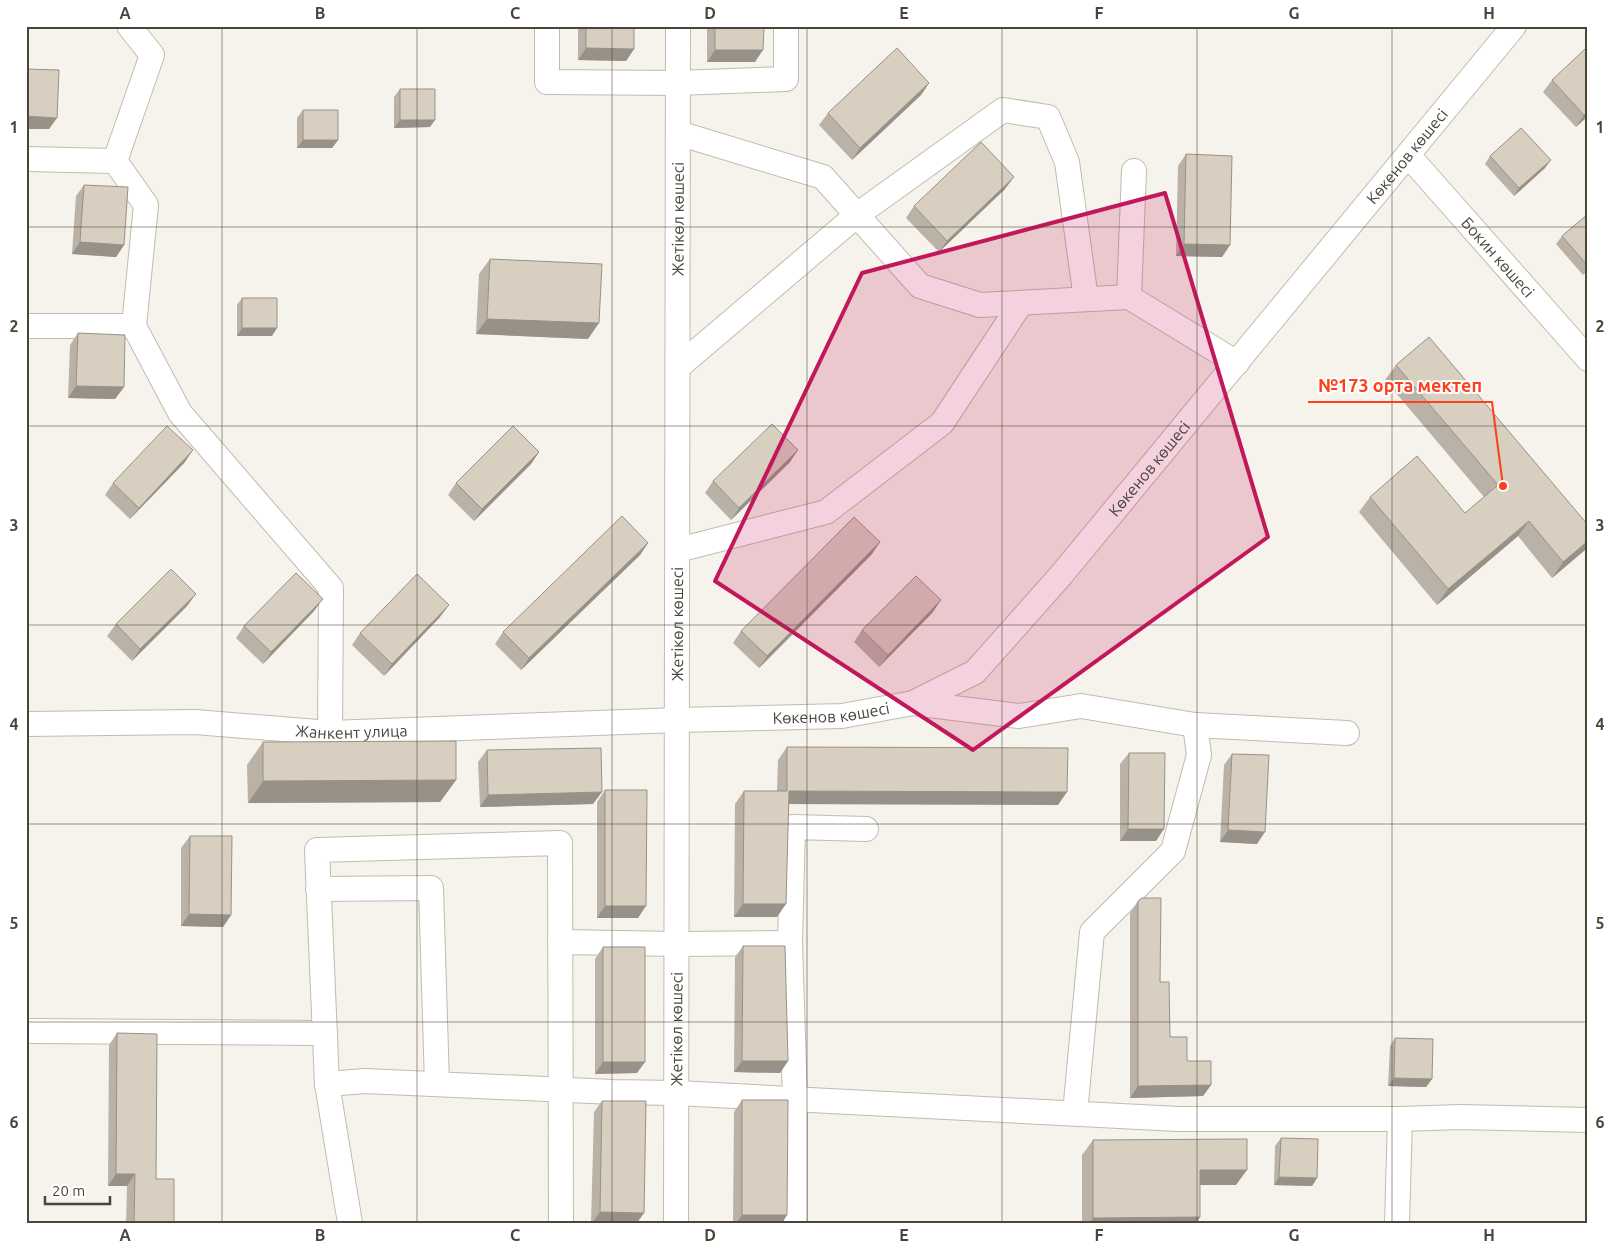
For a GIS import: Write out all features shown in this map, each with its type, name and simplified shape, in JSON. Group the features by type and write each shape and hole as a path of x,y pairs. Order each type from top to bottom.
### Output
{"street":[{"path":"115,160 152,55 129,26"},
{"path":"547,26 547,82 678,83 786,79 786,26"},
{"name":"Жетікөл көшесі","path":"676,1223 678,26"},
{"name":"Көкенов көшесі","path":"678,720 842,716 913,703 975,672 1062,574 1514,26"},
{"path":"678,367 857,215 1003,110 1048,117 1067,162 1086,299"},
{"path":"678,133 823,176 920,286 980,305 1129,297 1237,362"},
{"name":"Бокин көшесі","path":"1408,155 1588,359"},
{"path":"26,159 115,160"},
{"path":"115,160 146,204 134,326 180,413 331,588 330,733"},
{"path":"1129,297 1134,172"},
{"path":"678,550 826,512 942,423 1021,303"},
{"path":"26,326 134,326"},
{"path":"913,703 1019,716 1080,706 1195,725 1347,732"},
{"name":"Жанкент улица","path":"26,724 195,722 330,733 678,720"},
{"path":"1075,1113 1092,932 1173,851 1199,755 1195,725"},
{"path":"795,1223 795,1099 790,943 793,827 866,829"},
{"path":"350,1223 327,1084 317,850 560,843 561,1223"},
{"path":"318,889 431,888 438,1084"},
{"path":"560,942 790,943"},
{"path":"26,1031 325,1033"},
{"path":"327,1084 365,1082 676,1093 1178,1119 1400,1119 1461,1117 1588,1120"},
{"path":"1397,1223 1400,1119"}],"highlighted area":[{"path":"1165,193 1268,537 973,750 715,581 862,273"}],"building":[{"path":"586,26 634,26 634,49 586,48"},
{"path":"715,26 764,26 763,50 715,50"},
{"path":"897,48 929,83 860,148 828,113"},
{"path":"1585,49 1588,51 1588,112 1584,115 1552,80"},
{"path":"26,69 59,70 57,118 26,116"},
{"path":"400,89 435,89 435,120 400,120"},
{"path":"303,110 338,110 338,140 303,140"},
{"path":"1521,128 1551,160 1519,188 1490,156"},
{"path":"981,142 1014,177 947,241 914,206"},
{"path":"1186,154 1232,156 1230,245 1184,244"},
{"path":"84,185 128,187 124,245 80,242"},
{"path":"1588,214 1588,266 1562,236"},
{"path":"490,259 602,264 599,323 487,319"},
{"path":"242,298 277,298 277,328 242,328"},
{"path":"78,333 125,335 124,387 76,386"},
{"path":"1429,337 1588,525 1588,541 1563,562 1529,521 1448,589 1370,497 1417,456 1465,513 1498,485 1396,365"},
{"path":"772,424 798,450 739,508 713,481"},
{"path":"167,426 193,450 139,508 113,483"},
{"path":"513,426 539,452 482,509 456,483"},
{"path":"622,516 648,543 529,658 503,632"},
{"path":"854,517 880,542 767,656 741,631"},
{"path":"171,569 196,594 140,649 116,624"},
{"path":"296,573 323,599 271,652 244,626"},
{"path":"417,574 449,605 392,664 360,633"},
{"path":"916,576 941,600 888,655 862,630"},
{"path":"456,741 456,780 263,781 263,742"},
{"path":"787,747 1068,748 1067,792 789,791 786,904 743,904 744,791 787,791"},
{"path":"601,748 602,792 488,795 487,750"},
{"path":"1129,753 1165,753 1164,829 1128,829"},
{"path":"1232,754 1269,755 1265,832 1228,830"},
{"path":"605,790 647,790 646,906 605,906"},
{"path":"190,836 232,836 231,915 189,914"},
{"path":"1142,898 1161,898 1160,982 1169,982 1170,1037 1187,1037 1187,1061 1211,1061 1211,1085 1138,1086 1138,901"},
{"path":"743,946 785,946 788,1061 742,1061"},
{"path":"603,947 645,947 645,1062 603,1062"},
{"path":"117,1033 157,1034 156,1179 174,1179 174,1223 134,1223 135,1174 116,1174"},
{"path":"1395,1038 1433,1039 1432,1079 1394,1078"},
{"path":"742,1100 788,1100 787,1215 742,1215"},
{"path":"602,1101 646,1101 644,1213 600,1212"},
{"path":"1281,1138 1318,1139 1317,1178 1279,1177"},
{"path":"1247,1139 1247,1170 1200,1170 1200,1217 1093,1218 1093,1140"}],"place":[{"name":"№173 орта мектеп","path":"1503,486"}]}
